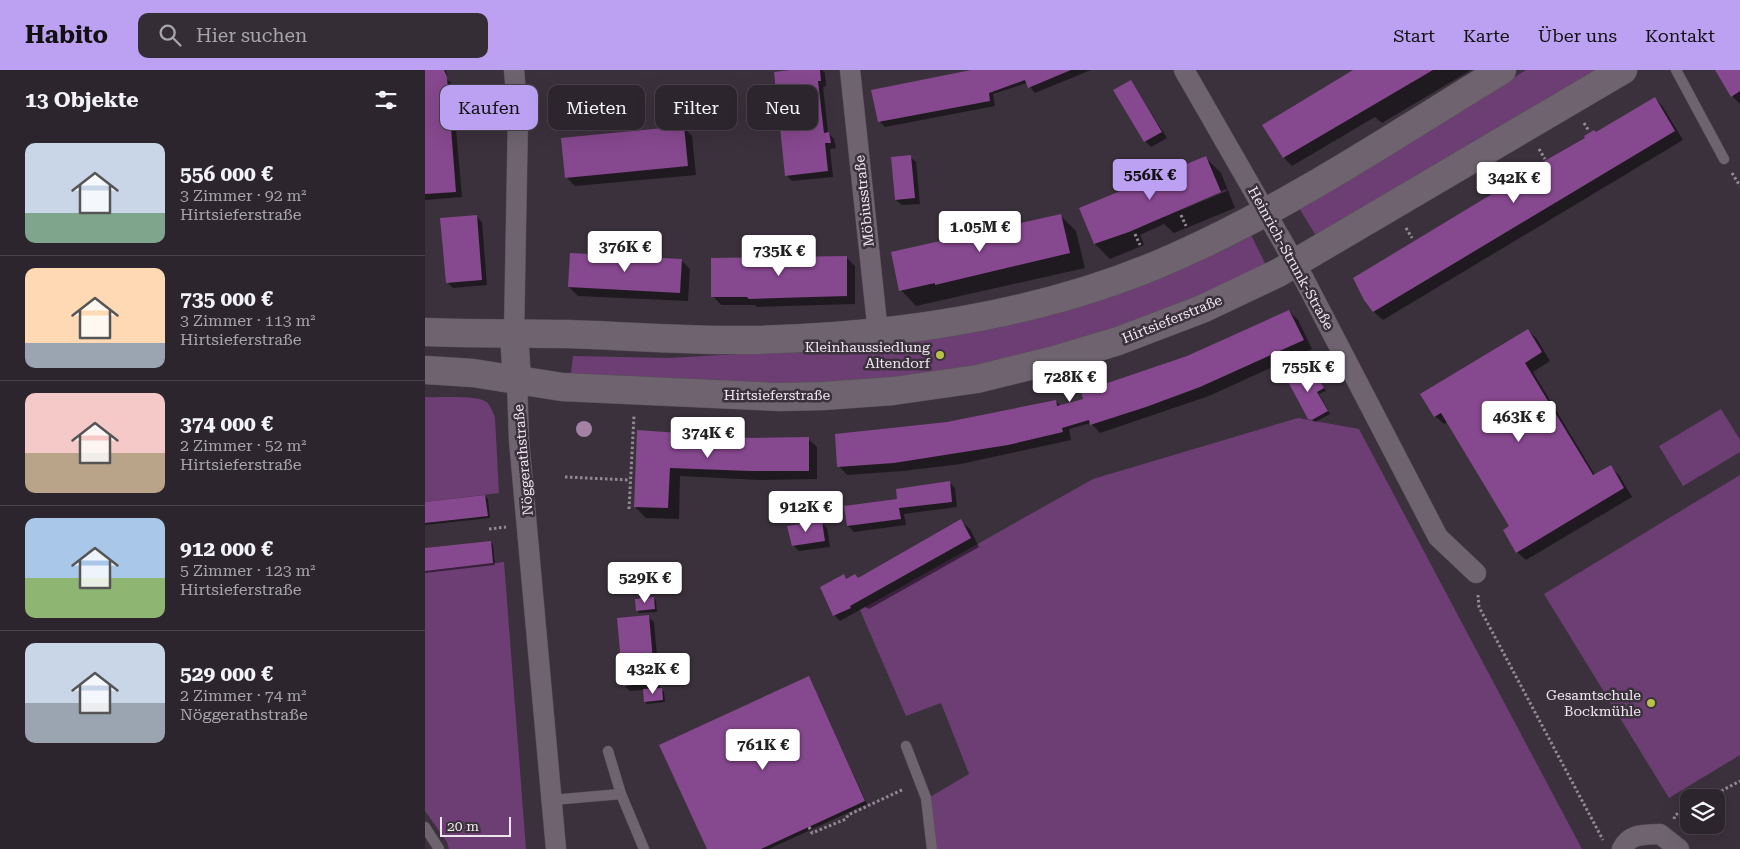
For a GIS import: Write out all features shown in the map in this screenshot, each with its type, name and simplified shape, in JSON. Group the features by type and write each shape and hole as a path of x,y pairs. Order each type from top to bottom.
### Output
{"main road":[{"path":"425,332 748,340 878,333 957,322 1035,304 1098,286 1172,259 1267,212 1503,70"},
{"name":"Hirtsieferstraße","path":"425,370 460,371 561,387 779,397 893,391 977,379 1118,341 1202,309 1294,263 1623,70"},
{"name":"Nöggerathstraße","path":"514,334 517,380"}],"street":[{"name":"Nöggerathstraße","path":"514,70 518,116 514,334"},
{"name":"Möbiusstraße","path":"850,70 878,333"},
{"name":"Heinrich-Strunk-Straße","path":"1184,70 1267,212 1438,538 1475,573"},
{"name":"Nöggerathstraße","path":"517,380 519,440 556,849"},
{"path":"1614,848 1637,835 1660,834 1679,849"}],"lane":[{"path":"1676,70 1724,159"},
{"path":"906,746 926,798 933,849"},
{"path":"608,751 621,794 644,849"},
{"path":"551,800 621,794"},
{"path":"425,827 439,849"}],"path":[{"path":"629,509 635,410"},
{"path":"565,477 630,480"},
{"path":"489,528 504,527"},
{"path":"1475,573 1479,607 1585,812 1614,848"},
{"path":"809,827 812,833 846,819 848,815 904,789 906,781 920,780"},
{"path":"1725,789 1740,781"}],"shaded area":[{"path":"1526,70 1599,70 1318,239 1299,208"},
{"path":"1251,235 1266,265 1214,289 1107,331 1051,348 939,374 882,382 824,386 783,386 625,378 571,373 573,356 669,358 828,349"},
{"path":"425,397 472,398 485,401 488,404 495,418 499,493 425,502"},
{"path":"1721,409 1740,440 1740,452 1683,486 1659,446"},
{"path":"1298,418 1359,429 1582,849 937,849 930,797 969,774 941,703 906,716 860,610 1093,479"},
{"name":"Gesamtschule Bockmühle","path":"1740,475 1740,755 1684,789 1680,789 1680,791 1669,798 1544,594"},
{"path":"504,562 526,849 449,849 447,842 425,811 425,571"}],"building":[{"path":"425,70 444,70 448,85 440,85 440,130 451,130 456,192 425,194"},
{"path":"820,70 821,81 818,81 824,133 829,132 831,143 825,143 828,171 785,176 780,130 818,130 818,85 775,85 774,72"},
{"path":"971,70 1071,70 1028,88 1025,80 989,93 990,101 878,122 871,90"},
{"path":"1353,70 1433,70 1283,158 1262,125"},
{"path":"1715,70 1740,70 1740,91 1731,97"},
{"path":"1131,80 1162,132 1144,142 1113,90"},
{"path":"1655,97 1675,131 1373,312 1364,300 1353,278 1585,138 1584,136 1594,130 1596,132"},
{"path":"645,130 684,130 688,166 565,178 561,138"},
{"path":"911,155 915,198 895,200 891,157"},
{"path":"1206,156 1221,192 1129,232 1094,244 1079,208"},
{"path":"1061,214 1070,253 935,285 935,283 899,291 891,252"},
{"path":"477,215 482,280 446,283 440,218"},
{"path":"570,253 682,259 680,293 568,287"},
{"path":"847,256 847,296 749,299 747,297 711,297 711,258"},
{"path":"1289,310 1304,340 1200,387 1146,407 1090,425 1089,420 1062,428 1063,432 1008,445 894,463 837,467 835,434 947,422 1056,400 1057,406 1083,399 1081,392 1187,356"},
{"path":"1528,329 1542,352 1525,363 1593,475 1611,465 1624,488 1516,553 1503,530 1509,526 1441,413 1434,417 1420,394"},
{"path":"1304,368 1310,378 1316,374 1324,388 1317,392 1328,411 1312,420 1308,419 1286,378"},
{"path":"637,430 751,438 809,437 809,471 670,468 668,508 634,507"},
{"path":"950,481 952,502 899,508 901,519 847,526 844,506 897,499 896,489"},
{"path":"485,495 488,516 425,523 425,502"},
{"path":"961,519 971,538 850,606 851,608 833,616 820,587 844,574 846,579 855,574 858,578"},
{"path":"822,521 825,541 792,546 787,526"},
{"path":"491,541 493,563 425,571 425,548"},
{"path":"654,597 655,609 636,611 635,599"},
{"path":"649,615 655,683 623,686 617,618"},
{"path":"809,676 865,801 761,849 707,849 659,745"},
{"path":"662,688 663,700 644,702 643,689"}],"place":[{"name":"Kleinhaussiedlung Altendorf","path":"940,355"},
{"name":"Gesamtschule Bockmühle","path":"1651,703"}]}
